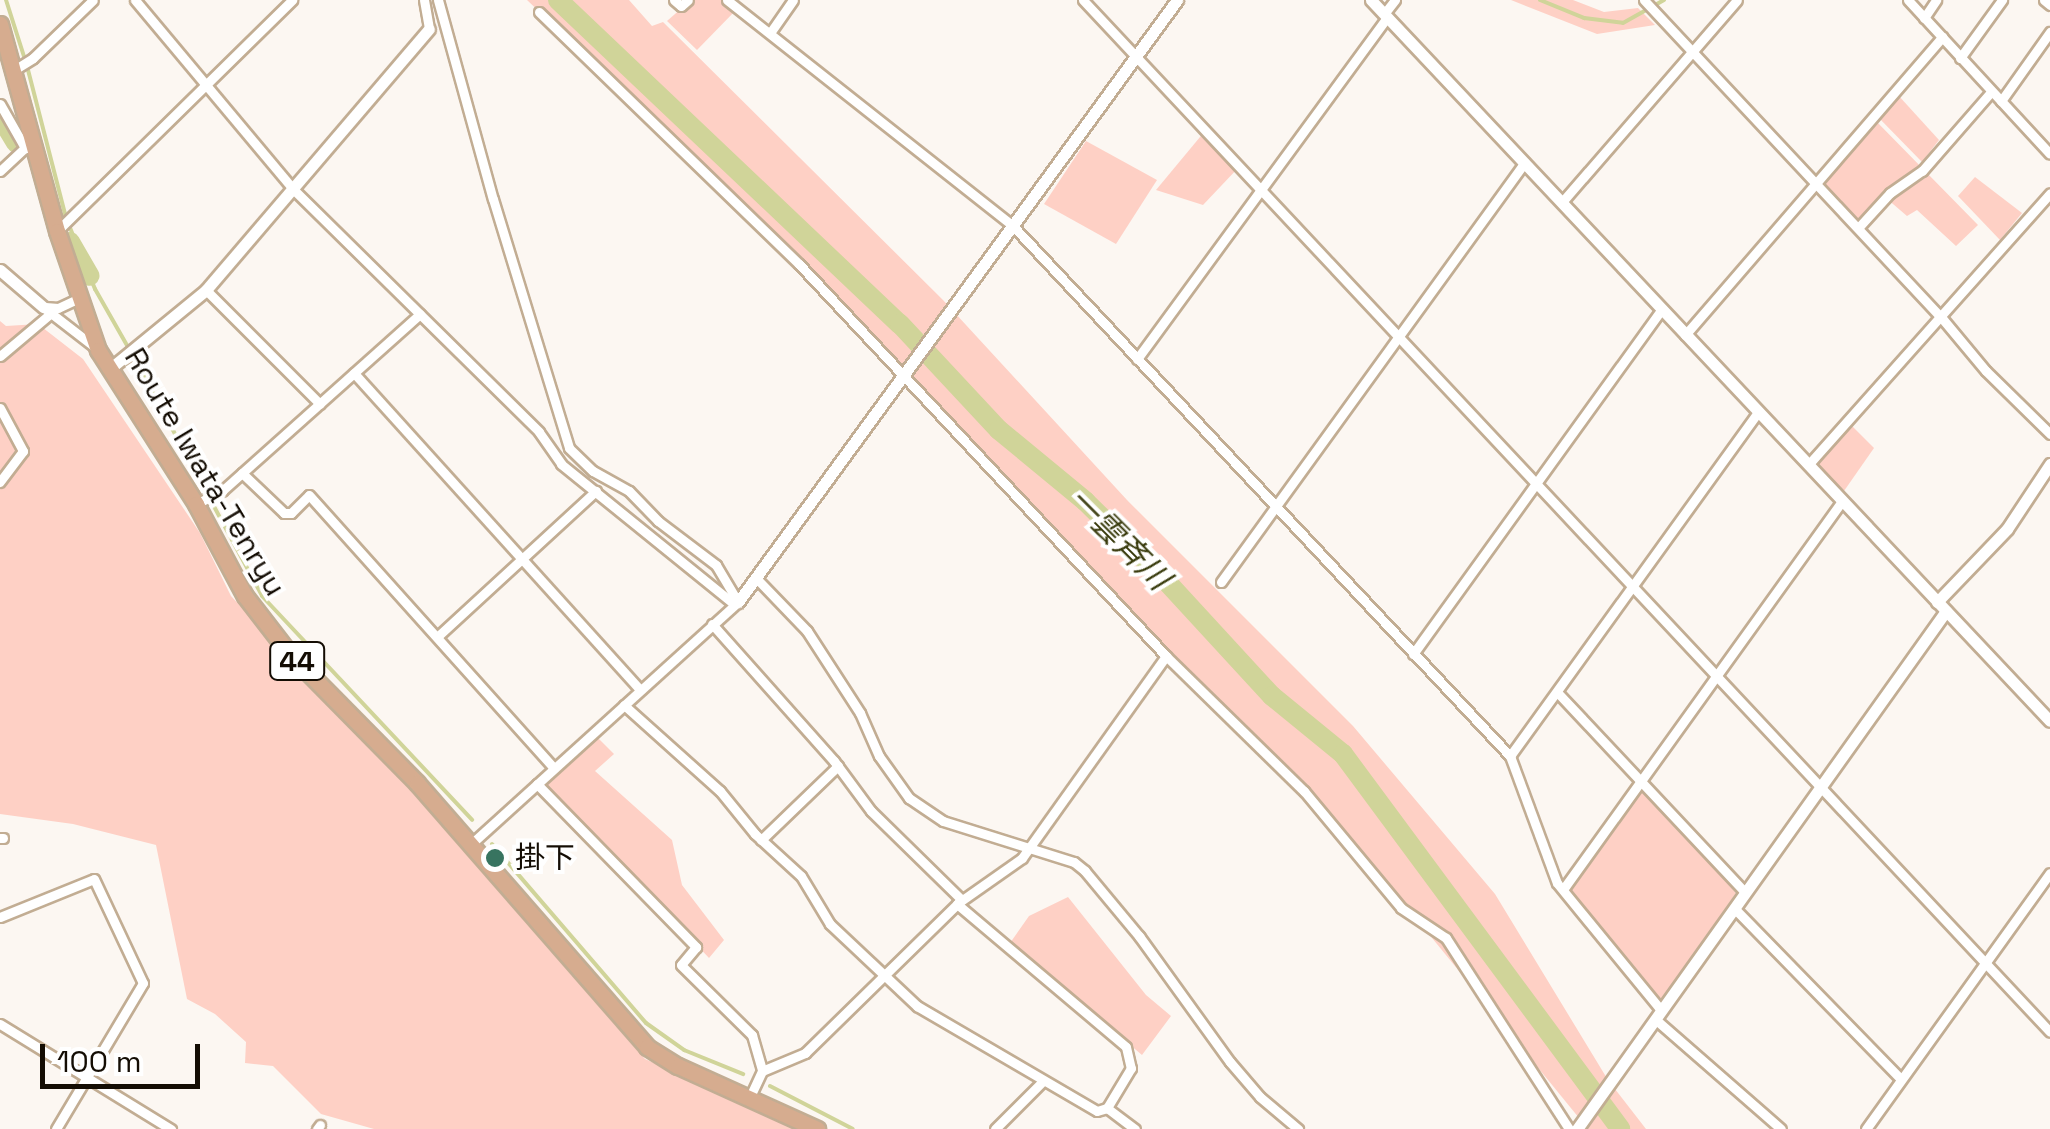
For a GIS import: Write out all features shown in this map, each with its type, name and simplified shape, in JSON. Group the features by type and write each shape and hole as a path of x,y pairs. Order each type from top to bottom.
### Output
{"main road":[{"name":"Route Iwata-Tenryu","path":"0,24 29,146 98,350 112,366 196,504 245,596 289,654 472,843 647,1046 678,1066 817,1129"}],"street":[{"path":"14,70 33,58 93,0"},
{"path":"135,0 292,188 539,432 561,464 736,603"},
{"path":"56,232 208,87 292,0"},
{"path":"112,366 206,290 429,29 424,0"},
{"path":"438,0 515,276 569,448 593,471 629,490 658,521 716,566 736,603"},
{"path":"674,0 681,6 688,0"},
{"path":"727,0 1013,226 1510,756 1558,883 1591,929 1658,1015 1781,1129"},
{"path":"770,33 793,0"},
{"path":"1083,0 2050,1032"},
{"path":"472,843 736,603 757,578 1177,0"},
{"path":"1371,0 2050,721"},
{"path":"1138,359 1262,192 1396,0"},
{"path":"1644,0 1940,316 1986,371 2050,434"},
{"path":"1562,202 1737,0"},
{"path":"1908,0 2046,150"},
{"path":"1924,18 1936,0"},
{"path":"1960,58 2002,0"},
{"path":"2044,0 2050,5"},
{"path":"539,12 799,264 1166,656 1304,791 1400,908 1446,938 1575,1128 1820,788 1942,606 2006,529 2050,464"},
{"path":"2001,102 2050,32"},
{"path":"1685,335 1942,37"},
{"path":"1858,228 1890,193 1922,171 1992,92"},
{"path":"0,104 29,146 0,171"},
{"path":"2046,150 2050,135"},
{"path":"1221,582 1525,162"},
{"path":"1808,466 2050,193"},
{"path":"0,270 98,350"},
{"path":"206,290 320,404"},
{"path":"0,356 47,310 79,298"},
{"path":"1413,654 1662,309"},
{"path":"196,504 242,472 420,314"},
{"path":"354,373 525,558 640,690"},
{"path":"0,408 23,450 0,482"},
{"path":"1510,756 1758,412"},
{"path":"242,472 284,513 291,513 309,496 554,768"},
{"path":"437,637 596,490"},
{"path":"1564,888 1842,502"},
{"path":"757,578 807,631 860,713 878,756 909,798 943,821 1074,862 1096,882 1230,1062 1260,1097 1298,1129"},
{"path":"624,705 720,791 761,840 801,876 830,924 918,1006 1097,1111 1107,1108 1131,1068 1126,1046 960,902 871,811 838,766 712,624"},
{"path":"762,1071 806,1053 841,1014 853,1009 886,978 960,902 1030,848 1166,656"},
{"path":"1556,692 1745,892"},
{"path":"761,840 838,766"},
{"path":"537,784 696,947 682,965 752,1035 762,1071 751,1096"},
{"path":"1866,1129 2050,874"},
{"path":"0,917 94,879 143,982 56,1129"},
{"path":"1734,908 1902,1079"},
{"path":"0,1024 171,1129"},
{"path":"996,1129 1044,1081"},
{"path":"1107,1108 1135,1129"}],"shaded area":[{"path":"527,0 629,0 652,26 663,22 943,300 1127,500 1353,726 1495,894 1608,1080 1646,1129 1588,1129 1330,813 1109,594 642,110"},
{"path":"691,0 727,0 737,9 697,50 667,21"},
{"path":"1511,0 1573,0 1604,12 1638,8 1655,25 1597,34"},
{"path":"1898,95 1939,140 1922,162 1878,117"},
{"path":"1876,121 1978,225 1956,246 1917,210 1907,216 1886,198 1858,228 1818,186"},
{"path":"1205,131 1239,167 1203,205 1156,190"},
{"path":"1086,141 1157,180 1116,244 1044,204"},
{"path":"1975,177 2022,213 2000,240 1958,196"},
{"path":"0,321 6,326 38,324 83,359 200,533 231,596 400,777 645,1059 804,1129 374,1129 321,1114 273,1066 245,1063 246,1042 215,1014 187,999 156,845 73,824 0,814"},
{"path":"1850,424 1874,448 1844,491 1816,463"},
{"path":"597,737 614,754 595,771 672,840 682,885 724,940 709,958 546,785"},
{"path":"1641,780 1736,893 1662,1001 1567,893"},
{"path":"1068,897 1146,995 1171,1016 1142,1055 1010,943 1029,916"}],"waterway":[{"path":"6,0 66,218 95,289 128,347"},
{"name":"一雲斉川","path":"558,0 900,324 999,430 1085,501 1167,582 1272,696 1343,754 1620,1129"},
{"path":"1540,0 1584,18 1623,23 1664,0"},
{"path":"0,116 16,143"},
{"path":"70,242 90,276"},
{"path":"133,356 262,596 472,820"},
{"path":"492,844 646,1023 684,1050 743,1074"},
{"path":"770,1086 853,1129"}],"place":[{"name":"掛下","path":"495,858"}]}
